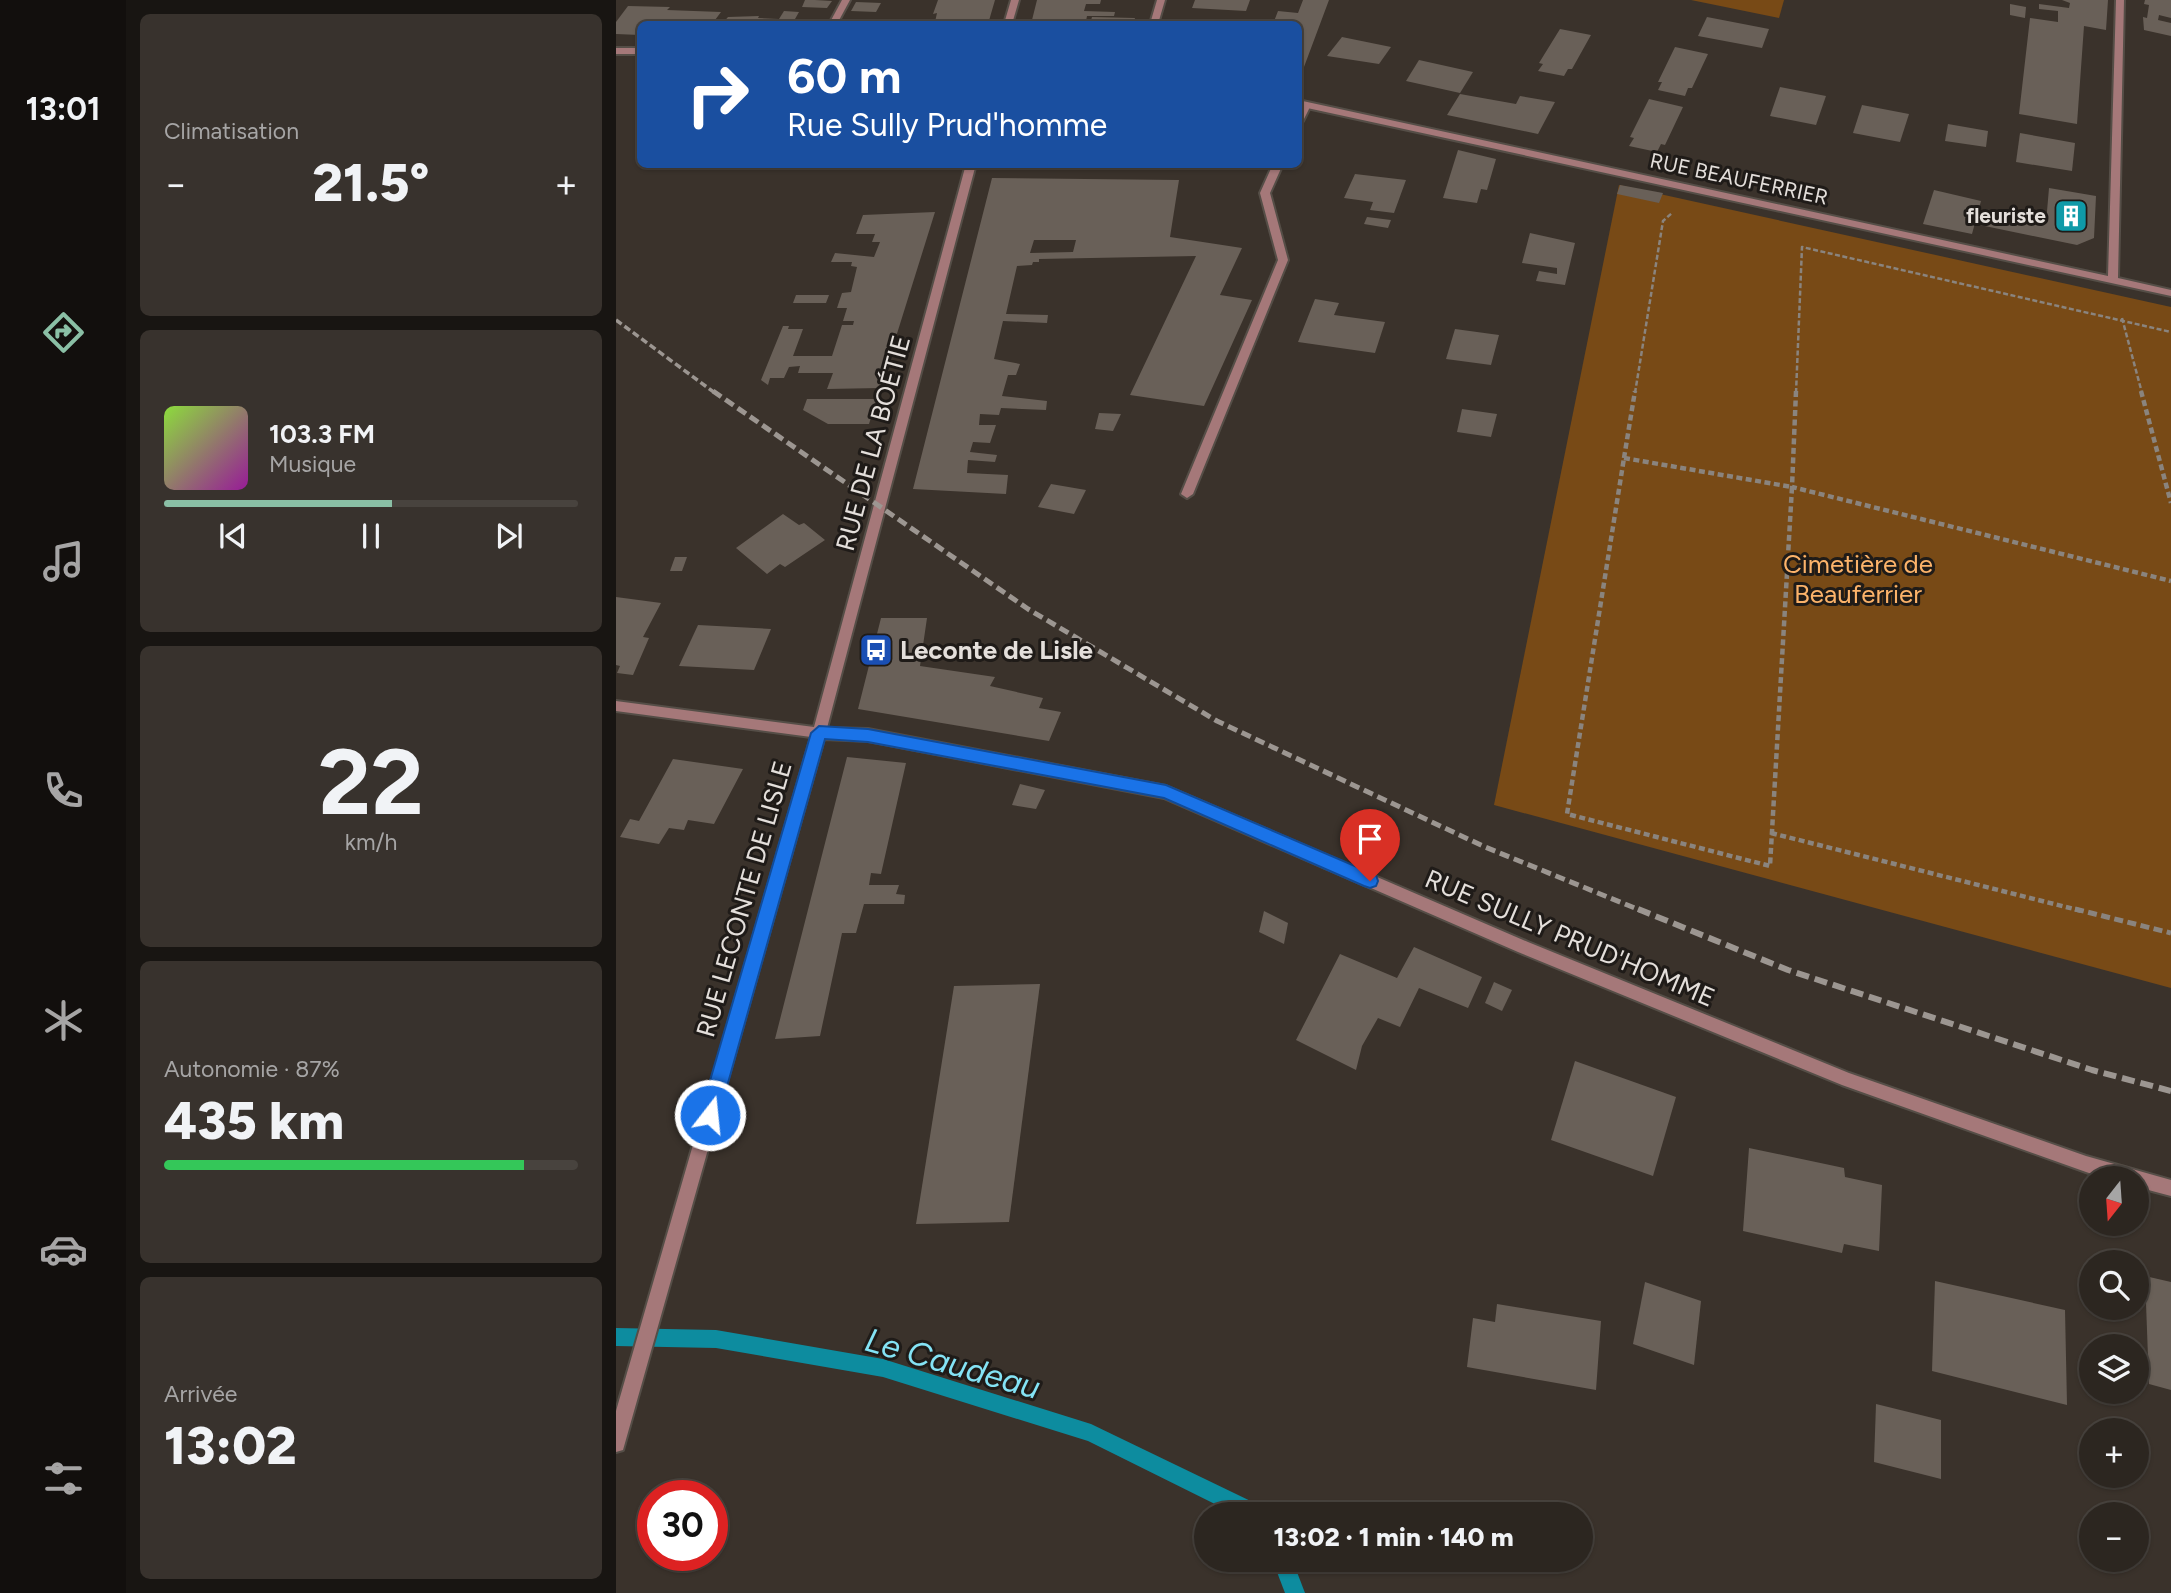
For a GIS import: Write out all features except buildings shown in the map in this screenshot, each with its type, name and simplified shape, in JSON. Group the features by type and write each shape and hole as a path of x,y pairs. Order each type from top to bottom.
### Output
{"street":[{"path":"835,21 846,0"},
{"path":"1009,21 1015,0"},
{"path":"1154,21 1161,0"},
{"path":"2113,280 2120,0"},
{"path":"616,51 637,51"},
{"name":"RUE BEAUFERRIER","path":"1302,104 2171,293"},
{"name":"RUE DE LA BOÉTIE","path":"819,733 970,168"},
{"path":"1187,494 1283,260 1265,193 1276,168"},
{"name":"RUE SULLY PRUD'HOMME","path":"616,706 819,733 868,735 1166,792 1523,947 1848,1080 2093,1166"},
{"name":"RUE LECONTE DE LISLE","path":"618,1437 819,733"},
{"name":"RUE SULLY PRUD'HOMME","path":"2149,1182 2171,1188"}],"path":[{"path":"1707,192 1686,199 1663,222 1567,814 1770,866 1792,487 1802,247 2171,331"},
{"path":"2120,307 2171,503"},
{"path":"1624,458 1792,487 2171,581"},
{"path":"1770,833 2171,933"}],"green space":[{"path":"1691,0 1784,0 1779,18"},
{"name":"Cimetière de Beauferrier","path":"1619,185 2171,307 2171,988 1494,805"}],"waterway":[{"name":"Le Caudeau","path":"616,1337 716,1339 883,1368 1091,1433 1232,1502"},
{"name":"Le Caudeau","path":"1287,1572 1295,1593"}],"railway":[{"path":"616,320 715,393"},
{"path":"713,391 1028,609 1217,721 1485,847 1642,911"},
{"path":"1638,909 1788,970 2092,1070 2171,1091"}],"place":[{"name":"fleuriste","path":"2071,216"},
{"name":"Leconte de Lisle","path":"876,650"}],"route":[{"path":"710,1115 819,733 868,735 1166,792 1370,881"}]}
